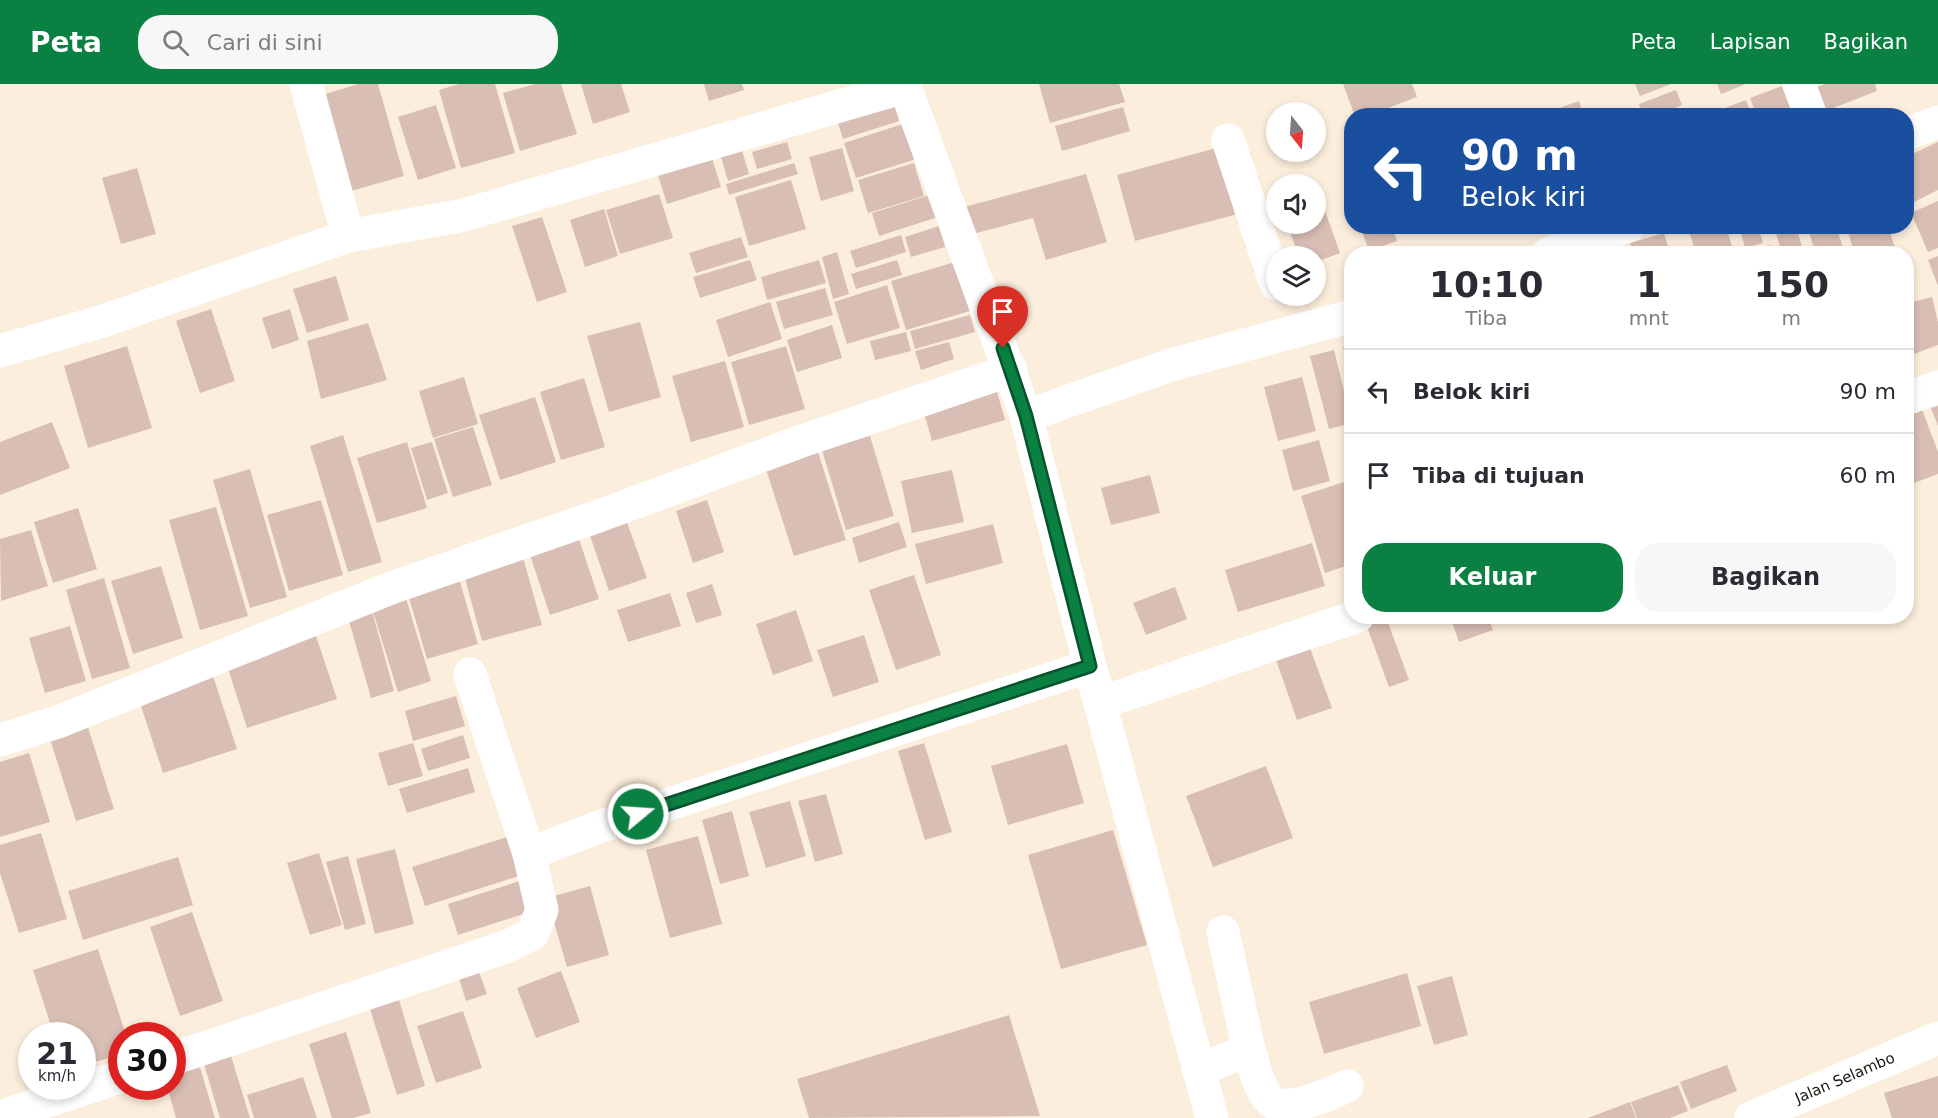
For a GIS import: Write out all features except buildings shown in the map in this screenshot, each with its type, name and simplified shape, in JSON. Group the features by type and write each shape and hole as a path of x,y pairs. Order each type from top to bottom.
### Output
{"street":[{"path":"306,84 348,236"},
{"path":"1799,84 1808,108"},
{"path":"0,351 100,322 348,236 464,215 905,86 1026,416 1090,666 1212,1118"},
{"path":"1914,131 1938,122"},
{"path":"1228,140 1266,254"},
{"path":"1571,246 1606,234"},
{"path":"1285,306 1294,332"},
{"path":"1026,416 1171,365 1344,318"},
{"path":"0,740 58,722 391,588 596,517 802,441 1011,370"},
{"path":"1914,396 1938,387"},
{"path":"1100,703 1344,621"},
{"path":"529,854 593,829 1090,666"},
{"path":"186,1054 508,946 532,934 542,910 529,854 470,674"},
{"path":"1223,932 1249,1050 1270,1100 1280,1106 1323,1097 1347,1086"},
{"name":"Jalan Selambo","path":"1751,1118 1938,1038"},
{"path":"1198,1070 1249,1050"},
{"path":"0,1118 108,1081"}],"route":[{"path":"638,814 1090,666 1026,416 1003,348"}]}
